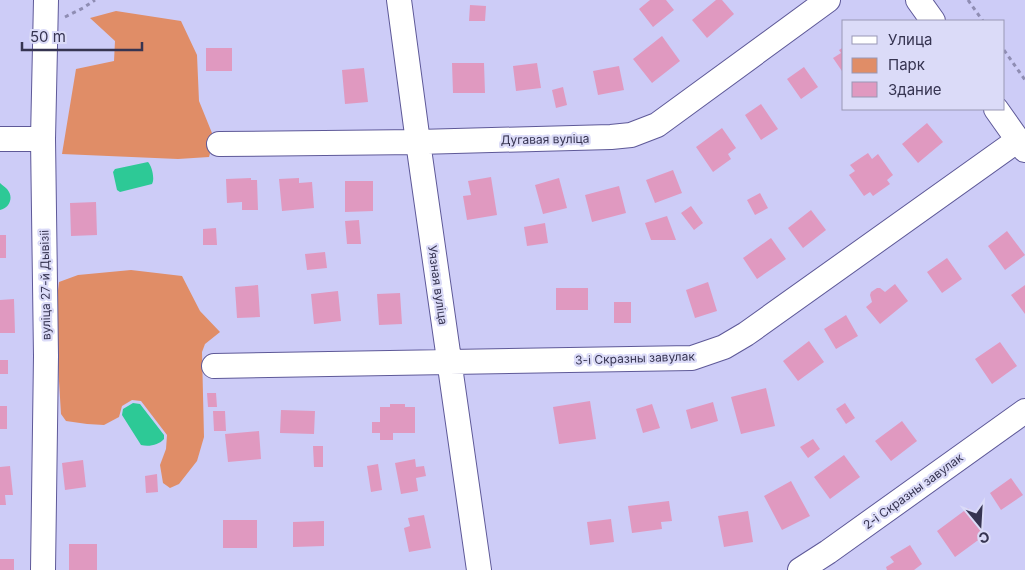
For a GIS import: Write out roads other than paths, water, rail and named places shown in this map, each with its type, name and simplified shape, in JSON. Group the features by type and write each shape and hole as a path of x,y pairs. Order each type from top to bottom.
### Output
{"street":[{"name":"вуліца 27-й Дывізіі","path":"43,570 46,356 43,139 46,0"},
{"name":"Уязная вуліца","path":"399,0 479,570"},
{"name":"Дугавая вуліца","path":"219,144 418,142 631,135 657,125 828,0"},
{"path":"918,0 932,20"},
{"path":"997,110 1021,145"},
{"path":"0,139 43,139"},
{"name":"3-і Скразны завулак","path":"214,366 692,358 724,347 746,334 1021,145"},
{"name":"2-і Скразны завулак","path":"800,570 1025,411"}]}
